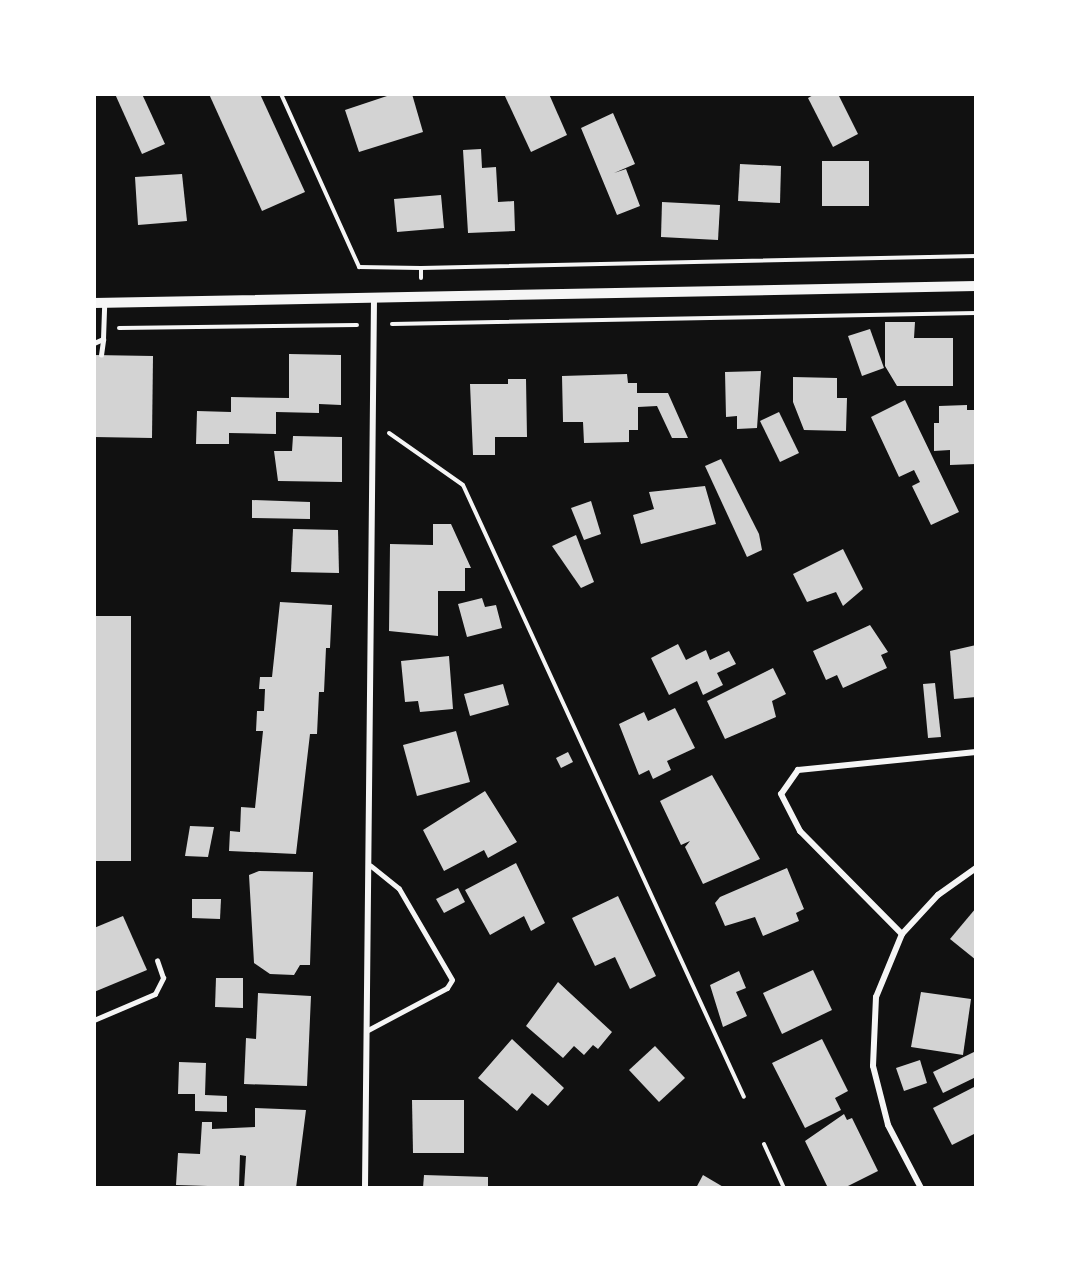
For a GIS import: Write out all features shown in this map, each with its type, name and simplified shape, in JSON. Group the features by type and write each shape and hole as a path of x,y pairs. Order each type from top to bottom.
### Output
{"street":[{"path":"99,303 374,300 975,286"},
{"path":"365,1188 371,866 367,612 374,300"},
{"path":"902,934 800,831 782,803 785,784 798,770 811,767 975,752"},
{"path":"921,1188 888,1125 873,1066 876,997 902,934 938,895 975,868"}],"lane":[{"path":"99,303 103,328 101,355"},
{"path":"95,343 103,339"},
{"path":"368,1030 447,988 452,980 399,889 371,866"},
{"path":"94,1020 155,994 163,978 157,961"}],"path":[{"path":"281,94 359,267"},
{"path":"421,268 975,256"},
{"path":"103,328 975,313"},
{"path":"373,422 463,485 744,1097"},
{"path":"764,1144 784,1188"}],"building":[{"path":"115,94 142,94 165,144 142,154"},
{"path":"209,94 260,94 305,192 262,211"},
{"path":"393,94 412,94 423,132 359,152 345,110"},
{"path":"504,94 549,94 567,135 531,152"},
{"path":"815,94 838,94 858,134 833,147 808,98"},
{"path":"613,113 635,164 614,173 626,169 640,206 617,215 581,128"},
{"path":"481,149 482,168 496,167 498,202 514,201 515,231 468,233 463,150"},
{"path":"822,161 869,161 869,206 822,206"},
{"path":"740,164 781,166 780,203 738,201"},
{"path":"182,174 187,221 138,225 135,177"},
{"path":"441,195 444,228 397,232 394,199"},
{"path":"662,202 720,205 718,240 661,237"},
{"path":"885,322 915,322 914,338 953,338 953,386 897,386 885,366"},
{"path":"870,329 884,368 862,376 848,336"},
{"path":"289,354 341,355 341,405 319,404 319,413 276,412 276,434 229,433 229,444 196,444 197,411 231,412 231,397 289,398"},
{"path":"94,355 153,356 152,438 94,437"},
{"path":"761,371 757,428 737,429 737,416 726,417 725,372"},
{"path":"627,374 628,383 637,383 637,393 668,393 688,438 672,438 657,406 638,407 638,430 629,430 629,442 584,443 583,422 563,422 562,376"},
{"path":"793,377 837,378 837,398 847,398 846,431 804,430 793,402"},
{"path":"508,379 526,379 527,437 495,437 495,455 473,455 470,384 508,384"},
{"path":"905,400 959,512 931,525 912,486 920,482 914,470 899,477 871,417"},
{"path":"967,405 967,410 976,410 976,464 950,465 950,450 934,451 934,423 939,423 939,406"},
{"path":"779,412 799,453 780,462 760,421"},
{"path":"293,436 342,437 342,482 278,481 274,451 292,451"},
{"path":"721,459 759,534 762,550 747,557 705,466"},
{"path":"705,486 716,524 641,544 633,515 654,509 649,492"},
{"path":"252,500 310,502 310,519 252,518"},
{"path":"591,501 601,534 584,540 571,508"},
{"path":"433,524 451,524 471,568 465,568 465,591 438,591 438,636 389,631 390,544 433,545"},
{"path":"293,529 338,530 339,573 291,572"},
{"path":"576,535 594,582 581,588 552,546"},
{"path":"843,549 863,589 843,606 836,592 807,602 793,574"},
{"path":"482,598 485,607 496,605 502,628 467,637 458,604"},
{"path":"280,602 332,605 330,648 326,648 324,692 319,692 317,734 310,734 296,854 229,851 230,831 240,832 241,807 255,808 263,731 256,731 257,711 264,711 265,689 259,689 260,677 272,677"},
{"path":"94,616 131,616 131,861 94,861"},
{"path":"870,625 888,652 881,655 887,668 843,688 837,675 826,680 813,651"},
{"path":"678,644 686,660 706,650 710,660 729,651 736,664 717,673 723,685 703,695 697,681 669,695 651,658"},
{"path":"976,645 976,697 954,699 950,651"},
{"path":"449,656 453,709 420,712 418,701 405,702 401,661"},
{"path":"773,668 786,694 772,701 776,717 725,739 707,701"},
{"path":"935,683 941,737 928,738 923,684"},
{"path":"503,684 509,705 470,716 464,694"},
{"path":"675,708 695,748 667,761 671,770 653,779 649,770 639,775 619,724 644,712 648,721"},
{"path":"456,731 470,782 417,796 403,745"},
{"path":"568,752 573,762 561,768 556,758"},
{"path":"712,775 760,859 703,884 685,847 690,841 681,845 660,801"},
{"path":"485,791 517,842 488,858 484,850 444,871 423,830"},
{"path":"190,826 214,827 208,857 185,856"},
{"path":"516,863 545,923 531,931 524,916 490,935 465,890"},
{"path":"787,868 804,909 796,913 799,921 763,936 755,917 725,926 715,903 720,897"},
{"path":"259,871 313,872 310,965 300,965 294,975 270,974 254,963 249,875"},
{"path":"458,888 465,902 444,913 436,899"},
{"path":"618,896 656,976 630,989 615,957 595,966 572,918"},
{"path":"192,899 221,899 220,919 192,918"},
{"path":"976,908 976,960 950,939"},
{"path":"123,916 147,970 94,992 94,928"},
{"path":"813,970 832,1010 782,1034 763,993"},
{"path":"739,971 746,988 736,992 747,1016 723,1027 710,985"},
{"path":"216,978 243,978 243,1008 215,1007"},
{"path":"558,982 612,1032 598,1049 593,1045 584,1055 574,1046 563,1058 526,1026"},
{"path":"921,992 971,999 963,1055 911,1047"},
{"path":"258,993 311,996 307,1086 244,1084 246,1038 256,1039"},
{"path":"512,1039 564,1088 548,1106 532,1093 517,1111 478,1078"},
{"path":"822,1039 848,1091 835,1098 841,1110 805,1128 772,1063"},
{"path":"655,1046 685,1078 659,1102 629,1070"},
{"path":"976,1051 976,1077 943,1093 933,1072"},
{"path":"920,1060 927,1083 904,1091 896,1068"},
{"path":"179,1062 206,1063 205,1095 227,1096 227,1112 195,1111 195,1094 178,1094"},
{"path":"976,1086 976,1133 952,1145 933,1108"},
{"path":"412,1100 464,1100 464,1153 413,1153"},
{"path":"255,1108 306,1110 296,1188 244,1188 246,1156 240,1155 239,1187 176,1185 178,1153 200,1154 202,1122 212,1122 212,1129 255,1127"},
{"path":"844,1114 847,1120 852,1118 878,1171 844,1188 828,1188 805,1141"},
{"path":"424,1175 488,1177 488,1188 423,1188"},
{"path":"703,1175 725,1188 696,1188"}]}
